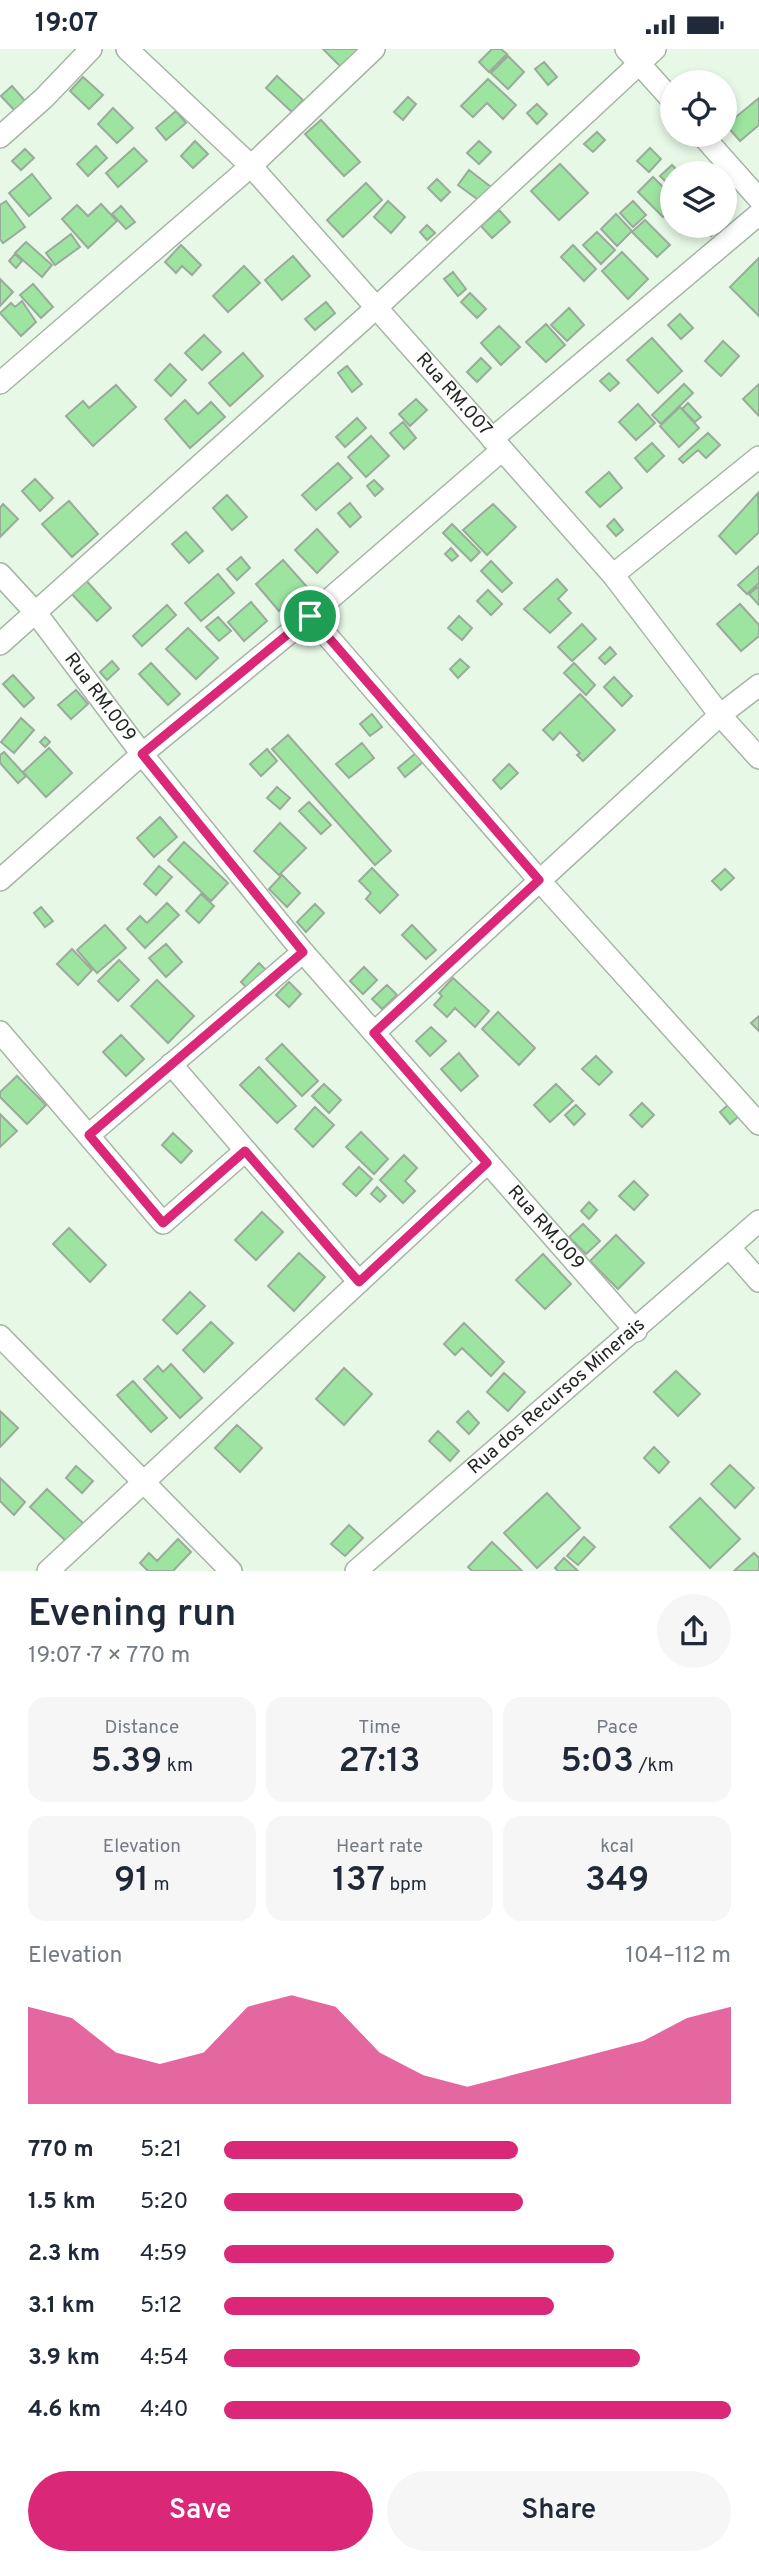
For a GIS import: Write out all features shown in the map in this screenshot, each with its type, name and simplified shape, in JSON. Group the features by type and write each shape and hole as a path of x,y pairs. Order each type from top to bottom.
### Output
{"street":[{"path":"0,137 92,49"},
{"name":"Rua RM.007","path":"127,49 251,166 613,575 720,715 759,758"},
{"path":"0,383 251,166 374,49"},
{"path":"0,644 376,308 640,54 660,83"},
{"path":"713,147 759,199"},
{"path":"0,880 142,754 310,616 497,444 759,214"},
{"path":"613,575 759,457"},
{"name":"Rua RM.009","path":"0,574 36,613 142,754 303,952 636,1331"},
{"path":"310,616 539,880 759,1124"},
{"path":"374,1033 720,715 759,685"},
{"path":"89,1135 303,952"},
{"path":"0,1032 163,1223 245,1151"},
{"path":"171,1064 359,1282"},
{"path":"48,1571 487,1163"},
{"name":"Rua dos Recursos Minerais","path":"368,1567 759,1221"},
{"path":"730,1248 759,1281"},
{"path":"0,1336 231,1571"}],"building":[{"path":"323,49 361,49 342,68"},
{"path":"492,49 501,49 507,54 489,72 479,62"},
{"path":"508,56 524,72 508,89 491,73"},
{"path":"544,62 557,77 548,85 535,69"},
{"path":"277,76 303,100 292,112 266,88"},
{"path":"83,77 103,95 89,109 70,91"},
{"path":"488,79 516,105 503,119 487,103 473,117 461,106"},
{"path":"12,86 26,102 16,112 1,96"},
{"path":"408,97 416,104 403,120 394,112"},
{"path":"759,98 759,125 740,141 737,138 737,116"},
{"path":"537,104 547,114 537,124 527,113"},
{"path":"113,108 133,128 117,143 98,124"},
{"path":"176,111 186,123 166,140 156,128"},
{"path":"321,120 360,162 344,176 305,134"},
{"path":"597,132 605,140 593,152 584,144"},
{"path":"195,141 208,154 193,168 181,156"},
{"path":"479,141 491,152 479,164 467,153"},
{"path":"96,146 107,158 88,176 77,164"},
{"path":"134,148 147,161 118,187 106,173"},
{"path":"650,148 661,159 649,172 637,161"},
{"path":"25,149 34,158 21,170 12,161"},
{"path":"560,164 588,193 559,220 531,191"},
{"path":"469,170 491,187 480,201 458,185"},
{"path":"32,174 51,198 29,216 9,193"},
{"path":"653,177 660,184 660,214 638,192"},
{"path":"437,179 450,192 441,201 428,188"},
{"path":"366,183 382,200 343,237 327,220"},
{"path":"6,201 25,227 3,243 0,239 0,205"},
{"path":"388,201 405,217 391,233 374,217"},
{"path":"633,201 646,215 633,227 620,213"},
{"path":"101,204 117,221 88,248 62,219 77,205 88,216"},
{"path":"121,206 135,222 126,229 112,214"},
{"path":"499,210 510,222 492,238 481,226"},
{"path":"616,214 632,231 617,246 601,229"},
{"path":"645,220 660,238 670,245 657,257 632,232"},
{"path":"427,225 435,233 427,240 420,232"},
{"path":"597,232 615,250 601,264 583,245"},
{"path":"71,234 80,247 55,265 46,253"},
{"path":"26,242 52,265 42,277 15,253"},
{"path":"181,245 201,265 192,275 182,266 176,273 165,262"},
{"path":"573,245 596,269 584,281 561,257"},
{"path":"622,252 648,279 628,299 602,271"},
{"path":"15,254 22,261 16,268 9,261"},
{"path":"293,256 310,276 282,300 265,280"},
{"path":"759,258 759,316 730,287"},
{"path":"244,266 260,283 228,312 213,296"},
{"path":"453,272 466,289 458,296 444,279"},
{"path":"0,279 13,292 0,306"},
{"path":"33,284 53,307 41,318 20,295"},
{"path":"470,293 486,309 477,318 461,302"},
{"path":"22,301 36,322 21,336 0,313 11,303 15,307"},
{"path":"326,302 335,313 315,330 305,319"},
{"path":"569,308 584,325 567,341 551,325"},
{"path":"680,314 693,328 681,339 668,325"},
{"path":"546,324 565,345 546,362 526,342"},
{"path":"499,326 520,347 501,365 481,343"},
{"path":"204,335 221,352 202,370 185,353"},
{"path":"652,338 682,371 658,393 627,360"},
{"path":"723,341 739,356 721,376 705,361"},
{"path":"243,353 263,376 230,406 209,383"},
{"path":"481,358 491,368 477,382 467,372"},
{"path":"170,364 186,380 171,396 155,380"},
{"path":"347,366 362,384 352,392 338,373"},
{"path":"609,373 619,383 610,391 600,381"},
{"path":"684,384 693,393 661,424 652,415"},
{"path":"759,384 759,416 743,399"},
{"path":"116,385 136,407 93,446 66,416 83,401 89,408"},
{"path":"416,399 427,410 410,426 399,414"},
{"path":"185,400 198,414 211,402 225,417 190,448 165,419"},
{"path":"688,403 701,417 695,422 682,409"},
{"path":"638,404 655,423 636,440 619,422"},
{"path":"680,407 699,428 679,447 660,426"},
{"path":"357,418 366,428 345,447 336,437"},
{"path":"403,422 416,438 404,449 390,433"},
{"path":"708,433 720,445 706,458 698,450 683,463 679,459"},
{"path":"371,436 389,456 366,477 348,457"},
{"path":"652,443 664,456 647,472 635,458"},
{"path":"338,463 352,478 316,510 302,495"},
{"path":"609,472 622,488 600,507 586,492"},
{"path":"35,479 53,498 40,511 22,491"},
{"path":"374,480 383,489 375,496 367,486"},
{"path":"758,493 759,532 736,554 719,536"},
{"path":"227,495 247,517 232,530 213,508"},
{"path":"69,501 98,534 72,557 42,524"},
{"path":"350,503 361,517 350,527 338,513"},
{"path":"3,504 18,519 0,537 0,508"},
{"path":"493,504 516,527 487,555 463,530"},
{"path":"614,519 623,530 616,536 607,526"},
{"path":"452,524 480,552 471,561 443,533"},
{"path":"317,529 338,552 317,573 295,550"},
{"path":"186,532 203,551 189,563 172,544"},
{"path":"451,548 458,556 452,561 445,554"},
{"path":"241,557 250,568 237,580 227,569"},
{"path":"283,560 307,587 279,611 256,584"},
{"path":"491,561 512,583 502,592 481,571"},
{"path":"759,566 759,583 747,594 738,585"},
{"path":"218,574 234,593 201,621 185,603"},
{"path":"83,577 111,608 97,621 69,591"},
{"path":"557,579 567,590 558,599 571,613 550,633 524,609"},
{"path":"759,586 759,605 749,594"},
{"path":"488,590 502,604 491,615 477,601"},
{"path":"251,602 267,621 244,641 228,622"},
{"path":"740,604 759,625 759,636 741,651 717,624"},
{"path":"167,605 176,615 142,646 133,636"},
{"path":"459,616 472,628 462,640 448,628"},
{"path":"218,617 231,631 219,641 206,627"},
{"path":"582,624 596,639 572,661 558,647"},
{"path":"188,628 218,658 196,679 166,649"},
{"path":"610,647 616,654 605,664 599,658"},
{"path":"460,659 469,667 458,678 450,669"},
{"path":"112,661 119,669 107,680 100,672"},
{"path":"151,663 180,694 168,705 139,674"},
{"path":"574,663 595,685 586,695 564,673"},
{"path":"13,675 34,698 24,707 3,684"},
{"path":"614,677 632,696 622,706 604,687"},
{"path":"76,690 88,704 71,719 58,705"},
{"path":"580,694 615,730 583,761 577,755 580,753 560,732 553,740 543,730"},
{"path":"372,714 382,727 370,736 360,724"},
{"path":"21,718 34,730 14,753 1,742"},
{"path":"288,735 391,851 375,865 272,749"},
{"path":"45,737 50,742 45,747 40,742"},
{"path":"362,743 374,758 349,778 336,764"},
{"path":"49,748 72,773 46,797 23,772"},
{"path":"267,749 277,761 261,776 250,764"},
{"path":"4,752 26,776 18,783 0,763 0,755"},
{"path":"416,753 423,762 405,777 398,768"},
{"path":"509,764 518,773 501,789 493,780"},
{"path":"277,787 290,798 280,809 267,798"},
{"path":"309,802 331,825 321,834 299,811"},
{"path":"160,817 177,837 154,857 137,838"},
{"path":"280,823 306,848 279,875 254,851"},
{"path":"184,842 228,883 211,901 168,860"},
{"path":"159,866 172,877 156,895 144,884"},
{"path":"372,868 398,895 380,913 366,899 371,893 359,881"},
{"path":"725,869 734,878 721,890 712,881"},
{"path":"282,875 300,893 287,907 269,889"},
{"path":"201,894 214,906 199,923 186,911"},
{"path":"167,903 179,915 145,948 127,929 140,916 147,923"},
{"path":"315,904 324,913 306,932 297,922"},
{"path":"41,907 53,921 45,927 34,913"},
{"path":"105,925 126,948 97,973 77,950"},
{"path":"412,925 436,950 426,959 402,935"},
{"path":"166,944 182,962 166,977 149,958"},
{"path":"72,949 92,970 78,985 57,964"},
{"path":"119,960 139,980 118,1001 98,981"},
{"path":"259,963 269,973 251,992 241,982"},
{"path":"364,967 377,980 363,994 350,981"},
{"path":"453,978 489,1011 475,1027 455,1008 447,1017 434,1005 442,996 439,993"},
{"path":"157,980 194,1016 168,1043 131,1006"},
{"path":"289,982 301,994 289,1007 276,995"},
{"path":"387,985 397,995 382,1009 372,999"},
{"path":"498,1012 535,1048 519,1065 482,1029"},
{"path":"759,1016 759,1031 751,1023"},
{"path":"431,1027 446,1041 430,1056 416,1041"},
{"path":"121,1035 144,1059 126,1076 103,1052"},
{"path":"282,1044 318,1081 302,1096 266,1059"},
{"path":"459,1053 478,1076 461,1091 441,1069"},
{"path":"596,1056 612,1072 599,1085 582,1069"},
{"path":"259,1067 296,1106 277,1123 240,1085"},
{"path":"17,1076 46,1105 27,1124 0,1097 0,1092"},
{"path":"324,1084 341,1100 329,1113 312,1096"},
{"path":"556,1084 573,1101 550,1122 534,1105"},
{"path":"642,1103 654,1115 642,1127 630,1115"},
{"path":"729,1104 739,1116 730,1124 720,1112"},
{"path":"576,1105 585,1114 574,1125 565,1115"},
{"path":"315,1107 334,1125 313,1147 295,1129"},
{"path":"0,1114 17,1131 0,1147"},
{"path":"361,1132 388,1159 374,1174 346,1147"},
{"path":"173,1133 192,1151 181,1163 162,1145"},
{"path":"404,1155 417,1168 405,1181 415,1191 403,1203 380,1180"},
{"path":"359,1167 372,1179 356,1196 343,1184"},
{"path":"634,1181 648,1195 634,1210 619,1196"},
{"path":"377,1187 386,1196 380,1202 371,1194"},
{"path":"589,1202 597,1210 589,1219 581,1211"},
{"path":"262,1212 283,1232 256,1260 235,1240"},
{"path":"583,1224 600,1241 586,1254 569,1237"},
{"path":"69,1228 106,1265 90,1282 53,1244"},
{"path":"616,1235 644,1263 618,1289 590,1261"},
{"path":"299,1253 325,1277 294,1311 268,1286"},
{"path":"543,1254 571,1284 545,1309 516,1280"},
{"path":"190,1292 205,1306 177,1334 163,1320"},
{"path":"211,1322 233,1343 204,1372 183,1350"},
{"path":"464,1323 504,1362 491,1376 462,1348 455,1355 444,1344"},
{"path":"171,1364 202,1398 180,1418 144,1379 158,1366 163,1372"},
{"path":"344,1368 372,1394 344,1425 316,1399"},
{"path":"676,1371 700,1394 678,1416 654,1392"},
{"path":"504,1373 525,1392 508,1411 487,1392"},
{"path":"133,1381 167,1418 151,1432 117,1395"},
{"path":"0,1411 18,1428 0,1447"},
{"path":"468,1411 479,1423 469,1434 457,1422"},
{"path":"237,1425 262,1448 240,1472 215,1448"},
{"path":"438,1431 459,1451 450,1461 429,1441"},
{"path":"654,1447 669,1462 659,1473 644,1458"},
{"path":"730,1465 754,1488 735,1508 711,1484"},
{"path":"76,1466 93,1481 82,1493 66,1478"},
{"path":"0,1478 25,1502 14,1515 0,1501"},
{"path":"47,1489 86,1526 69,1544 30,1507"},
{"path":"547,1493 580,1528 537,1568 504,1533"},
{"path":"700,1498 740,1539 710,1568 670,1527"},
{"path":"349,1525 363,1538 345,1556 331,1544"},
{"path":"584,1537 595,1547 578,1565 567,1556"},
{"path":"178,1539 191,1552 173,1571 148,1571 140,1563 149,1553 157,1561"},
{"path":"492,1542 522,1571 472,1571 468,1567"},
{"path":"754,1553 759,1558 759,1571 734,1571"},
{"path":"564,1558 578,1571 558,1571 555,1568"}],"route":[{"path":"310,616 539,880 374,1033 487,1163 359,1282 245,1151 163,1223 89,1135 303,952 142,754 310,616"}]}
